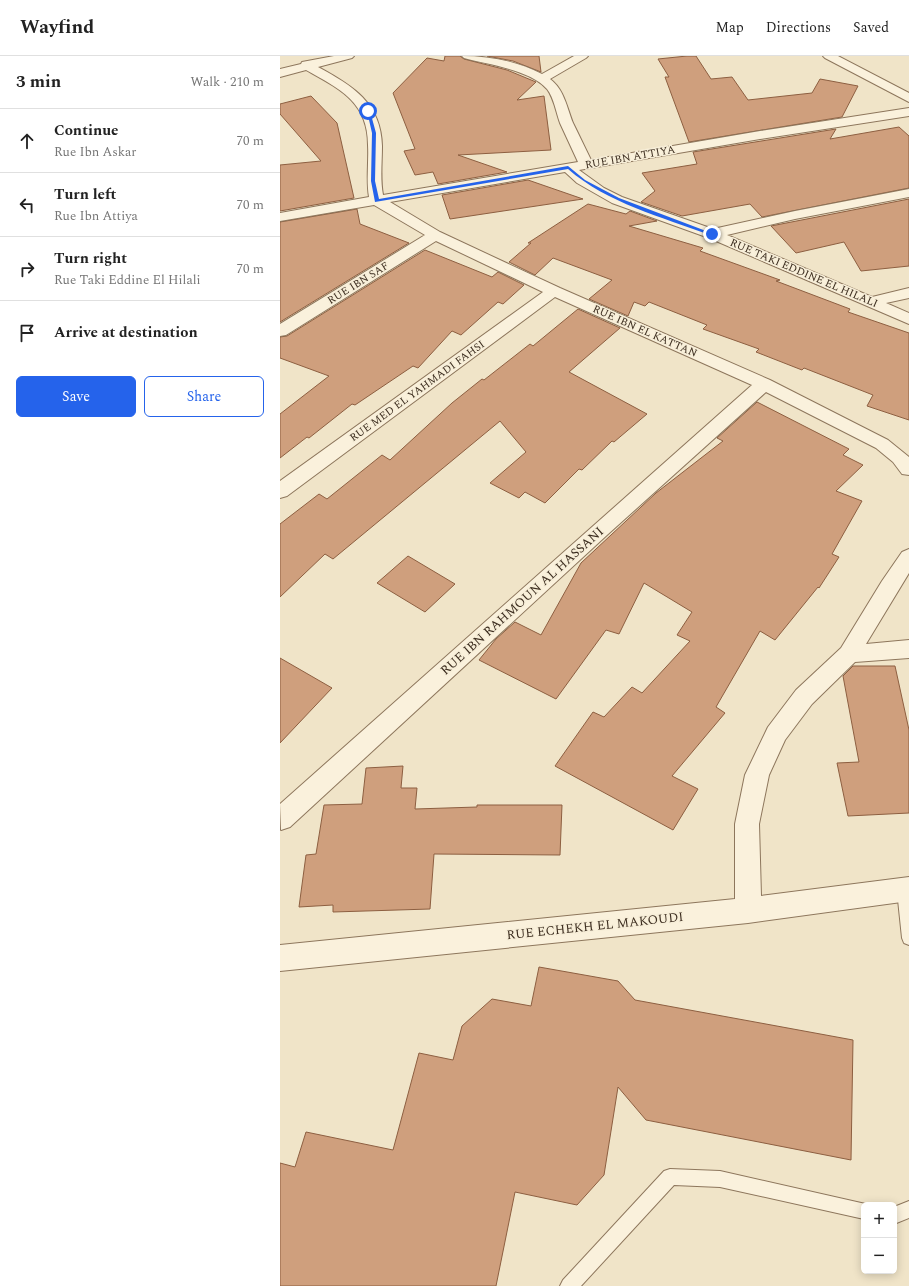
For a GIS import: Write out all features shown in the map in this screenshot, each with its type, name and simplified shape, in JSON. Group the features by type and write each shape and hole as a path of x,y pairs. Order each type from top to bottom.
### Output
{"street":[{"path":"280,73 306,65 348,56"},
{"path":"468,56 509,66 542,78 550,85 556,94 586,165"},
{"path":"542,78 582,56"},
{"path":"830,56 909,98"},
{"path":"306,65 342,86 361,100 368,111 374,133 373,181 377,201"},
{"name":"RUE IBN ATTIYA","path":"280,217 760,135 909,112"},
{"name":"RUE TAKI EDDINE EL HILALI","path":"568,168 583,180 617,199 712,234 909,319"},
{"path":"712,234 795,215 909,193"},
{"name":"RUE IBN EL KATTAN","path":"377,201 435,235 554,291 764,384 882,444 900,458 909,469"},
{"name":"RUE IBN SAF","path":"280,331 435,235"},
{"name":"RUE MED EL YAHMADI FAHSI","path":"280,491 554,291"},
{"path":"871,302 909,293"},
{"name":"RUE IBN RAHMOUN AL HASSANI","path":"280,821 600,530 764,384"},
{"path":"748,910 747,824 757,775 776,734 804,697 849,654 909,557"},
{"path":"849,654 909,649"},
{"name":"RUE ECHEKH EL MAKOUDI","path":"280,958 748,910 906,890"}],"lane":[{"path":"906,890 909,938"},
{"path":"570,1286 670,1177 720,1180 861,1210"},
{"path":"897,1215 909,1209"}],"building":[{"path":"445,56 460,56 464,59 507,70 536,82 517,100 544,96 551,150 458,155 507,172 438,184 433,172 415,175 404,151 415,149 393,93 427,58 444,61"},
{"path":"487,56 539,56 541,72 513,61"},
{"path":"696,56 711,79 732,77 748,100 812,93 820,79 858,86 842,117 689,142 665,77 669,77 658,59"},
{"path":"311,96 337,123 354,198 280,211 280,165 321,161 280,114 280,104"},
{"path":"899,127 909,136 909,188 762,217 750,204 682,216 641,202 655,191 642,173 697,164 693,152 836,129 830,139"},
{"path":"528,180 583,199 450,219 442,195"},
{"path":"909,199 909,266 861,271 844,242 796,253 771,226"},
{"path":"588,204 626,214 630,211 657,221 629,226 703,248 700,251 780,280 776,281 850,309 848,312 909,333 909,420 867,406 873,395 804,368 802,370 756,352 759,349 703,329 707,325 649,302 645,306 634,302 628,316 589,299 612,280 553,258 535,275 509,262 531,243 528,243"},
{"path":"357,209 360,224 409,243 280,322 280,222"},
{"path":"425,250 492,277 498,272 524,285 503,304 498,302 461,335 452,331 418,368 413,366 355,405 352,404 309,438 307,437 280,458 280,414 329,376 280,358 280,337 287,336"},
{"path":"578,309 620,328 569,372 647,414 614,442 612,441 582,470 579,469 545,503 525,492 519,498 490,483 526,452 500,421 333,559 325,554 280,597 280,524 319,494 327,499 382,455 390,460 452,403 530,344 533,346"},
{"path":"757,402 849,449 843,455 863,465 836,491 862,501 832,554 839,557 819,588 818,587 775,640 760,631 716,707 725,713 672,776 698,789 673,830 555,766 593,712 604,717 632,687 642,693 690,641 677,635 692,612 644,583 619,634 606,630 556,699 479,660 496,639 515,622 541,635 581,563 656,493 723,441 717,438"},
{"path":"408,556 455,584 425,612 377,583"},
{"path":"280,658 332,688 280,743"},
{"path":"853,666 895,666 909,730 909,813 848,816 837,763 859,762 843,676"},
{"path":"403,766 401,788 417,788 415,809 477,807 477,805 562,805 560,855 434,854 430,909 333,912 333,905 299,907 306,855 316,854 324,805 362,804 366,768"},
{"path":"539,967 618,981 635,1000 853,1040 851,1160 646,1120 618,1087 604,1175 577,1205 515,1192 496,1286 280,1286 280,1163 295,1167 306,1132 393,1150 419,1053 453,1060 462,1026 492,999 531,1006"}],"route":[{"path":"368,111 373,123 375,145 373,181 377,201 407,194 461,187 568,168 583,180 617,199 712,234"}]}
